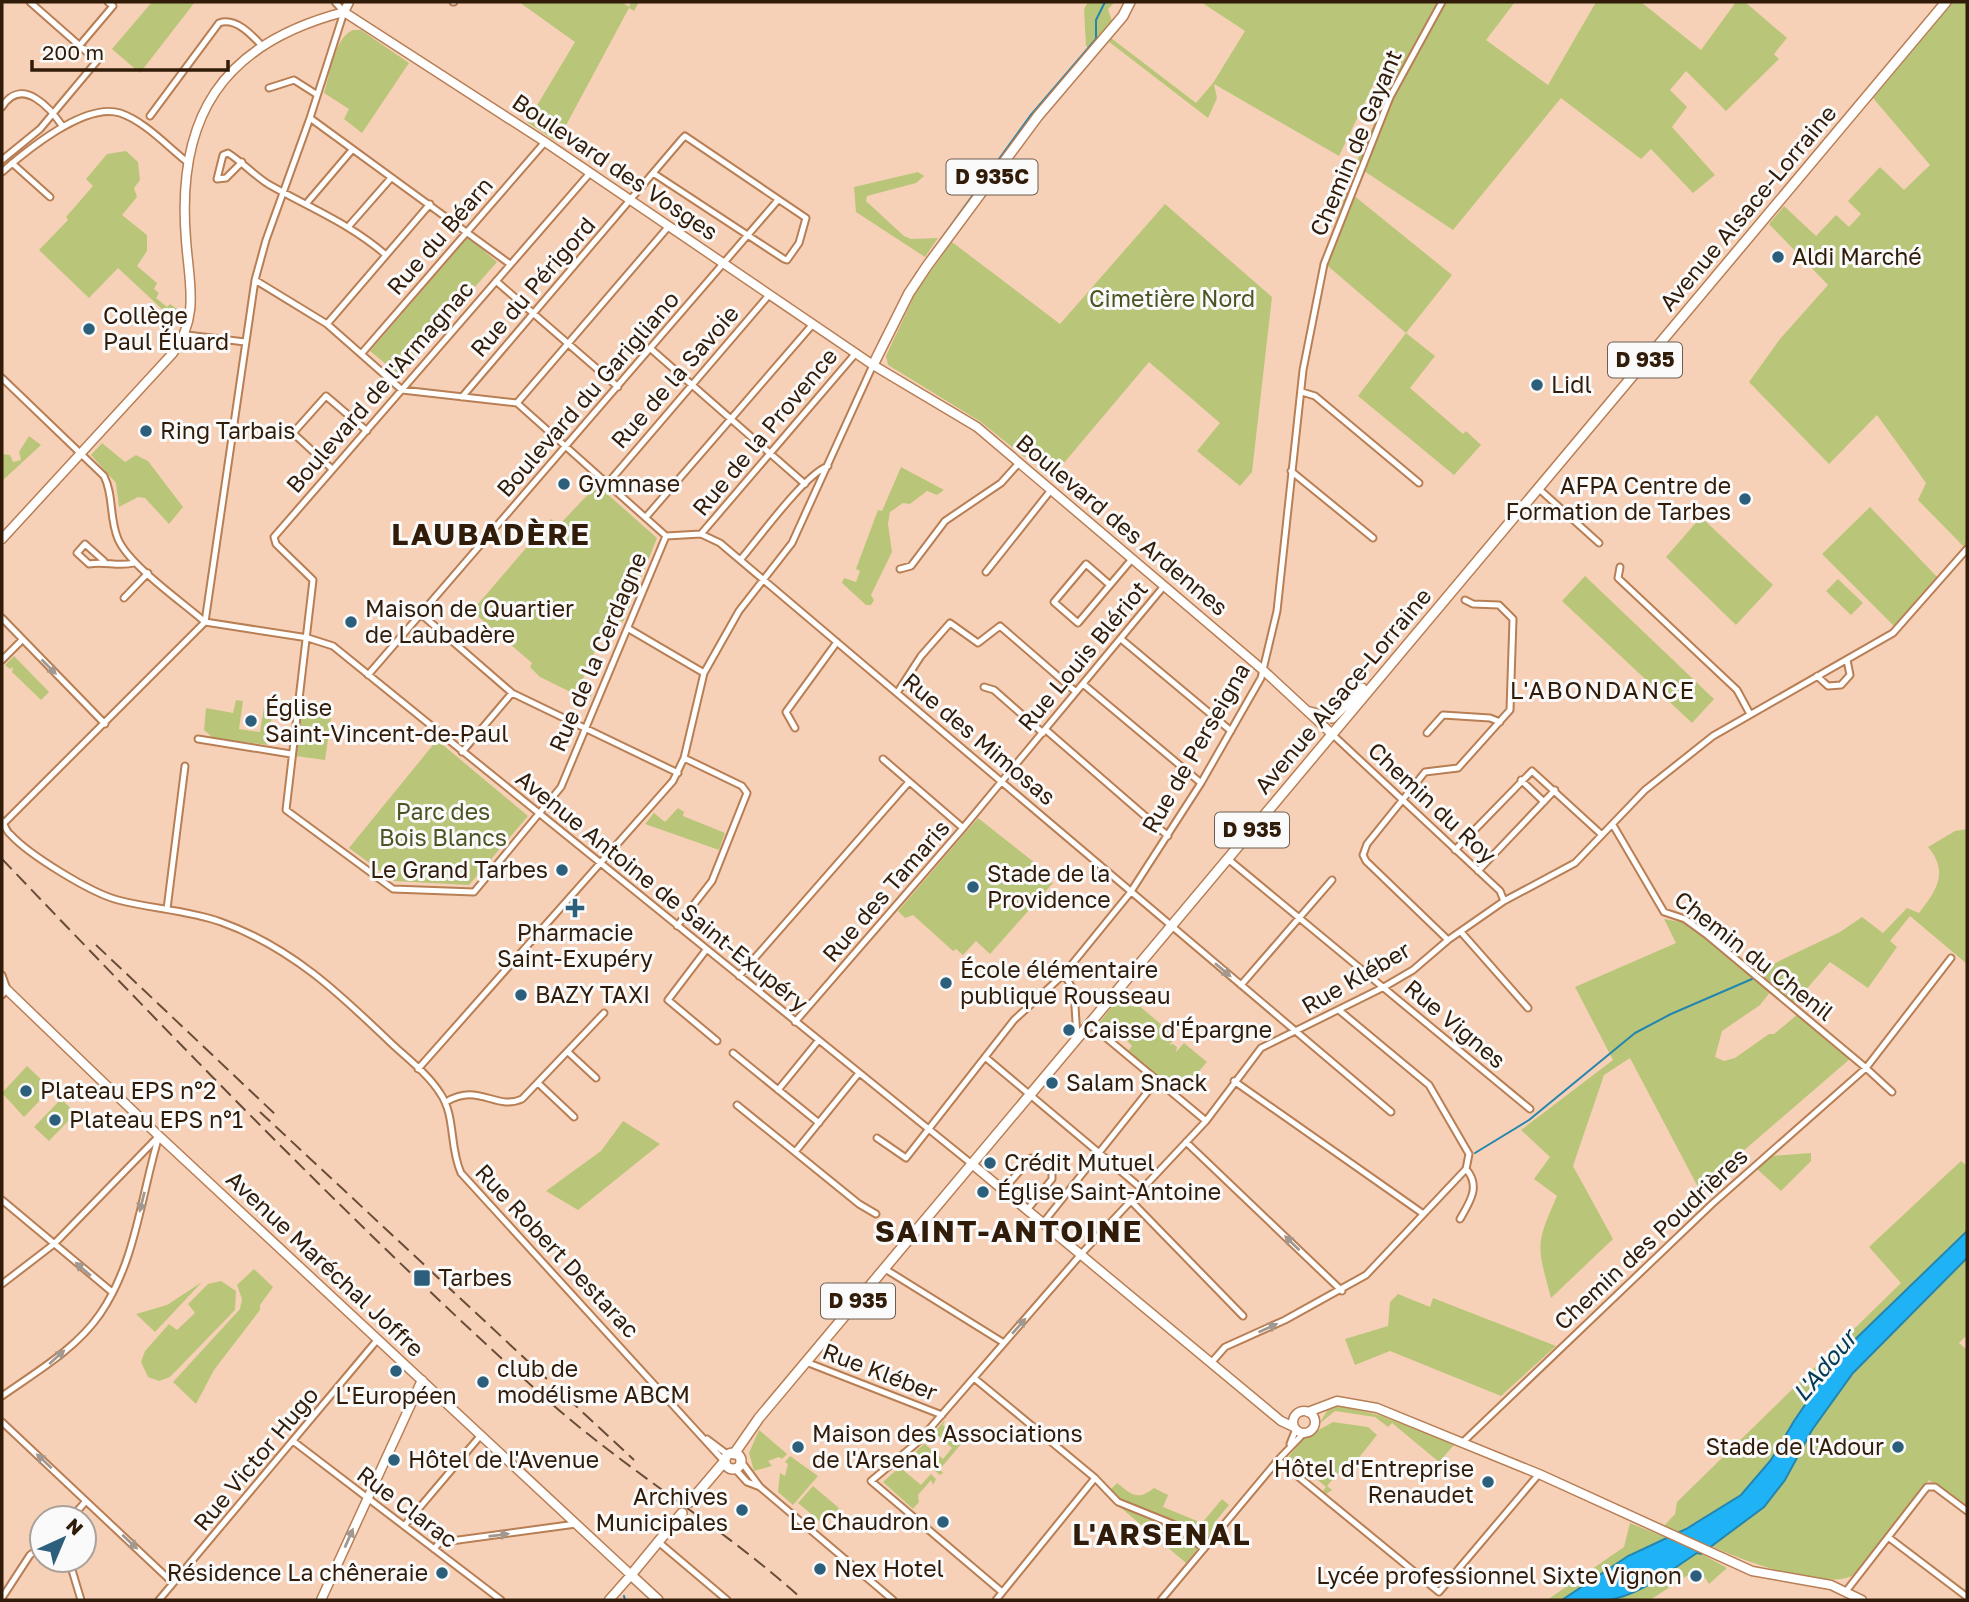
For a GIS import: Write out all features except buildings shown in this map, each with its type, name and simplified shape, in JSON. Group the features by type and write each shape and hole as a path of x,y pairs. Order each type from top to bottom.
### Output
{"main road":[{"path":"2,539 187,335 191,295 183,204 186,161 202,112 211,97 240,65 263,47 344,12 349,2"},
{"name":"D 935C","path":"873,365 909,293 928,266 1038,116 1123,16 1130,2"},
{"name":"Avenue Alsace-Lorraine","path":"740,1465 747,1439 759,1418 1946,2"},
{"name":"Boulevard des Vosges","path":"344,12 545,142 873,365"},
{"name":"Boulevard des Ardennes","path":"873,365 977,427 1263,670 1332,734"},
{"path":"1310,712 1328,719 1338,715 1385,663 1399,654"},
{"name":"Avenue Maréchal Joffre","path":"4,990 631,1575"},
{"path":"973,1165 1281,1421 1298,1430 1310,1431 1323,1406"},
{"path":"321,1600 422,1380"},
{"path":"1295,1416 1299,1412 1308,1412 1338,1401 1377,1408 1464,1441 1752,1571 1853,1596"},
{"path":"1272,1412 1295,1416"},
{"path":"1308,1412 1315,1423"},
{"path":"1295,1416 1298,1430"},
{"name":"Avenue Alsace-Lorraine","path":"690,1502 727,1457 747,1439"},
{"path":"727,1457 740,1465"},
{"path":"609,1600 682,1513"},
{"path":"631,1575 658,1600"}],"street":[{"path":"2,160 40,129 97,61 30,2"},
{"path":"80,45 113,6 108,2"},
{"name":"Boulevard des Vosges","path":"335,2 344,12"},
{"path":"1435,2 1436,10"},
{"name":"Chemin de Gayant","path":"1324,264 1374,131 1442,2"},
{"path":"3,822 106,724 205,622 256,279 344,12"},
{"path":"150,116 219,23 230,22 250,33 263,47"},
{"path":"269,88 294,80 316,94"},
{"path":"2,107 13,97 27,95 40,99 63,127"},
{"path":"2,172 42,139 98,113 118,112 143,126 186,161"},
{"path":"310,118 510,264"},
{"name":"Rue du Périgord","path":"462,397 685,136 778,200"},
{"name":"Rue du Béarn","path":"362,353 545,142"},
{"path":"306,204 352,150"},
{"path":"242,162 226,178 217,179 225,153 242,162 268,184 348,227 386,255"},
{"path":"12,163 50,197"},
{"name":"Boulevard de l'Armagnac","path":"308,638 313,580 276,544 274,537 590,173"},
{"path":"653,173 788,260 799,243 799,233 807,220 778,200"},
{"path":"348,227 391,178"},
{"name":"Boulevard du Garigliano","path":"368,675 778,200"},
{"path":"327,324 430,204"},
{"path":"517,403 670,226"},
{"name":"Rue de Perseigna","path":"880,1140 906,1158 1022,1012 1064,974 1130,893 1168,836 1231,731 1263,670 1277,611 1312,315 1324,264"},
{"path":"256,279 327,324 402,390 517,403 666,536 701,534"},
{"path":"496,281 618,387"},
{"name":"Rue de la Savoie","path":"608,483 769,295"},
{"path":"646,517 813,324"},
{"path":"187,335 245,342"},
{"path":"651,349 805,484"},
{"name":"Rue de la Provence","path":"701,534 856,353"},
{"path":"418,1069 678,773 704,673 739,611 792,542 873,365"},
{"path":"2,378 104,476 111,490 113,526 125,553 205,622"},
{"path":"1302,392 1315,396 1419,483"},
{"path":"332,469 293,433 326,396 367,431"},
{"path":"900,569 911,566 945,521 1001,483 1019,463"},
{"path":"741,559 819,469 828,466"},
{"path":"1292,471 1373,538"},
{"path":"1538,488 1599,543"},
{"path":"986,572 1051,490"},
{"name":"Rue des Mimosas","path":"701,534 720,543 741,559 1130,893 1391,1112"},
{"name":"Rue de la Cerdagne","path":"291,754 286,810 393,889 474,892 561,787 666,536"},
{"path":"104,561 85,544 77,553 89,564 104,561 125,565 134,563"},
{"name":"Rue Kléber","path":"1002,1592 872,1481 919,1441 1081,1255 1206,1121 1261,1048 1340,1011 1413,970 1448,940 1504,901 1576,863 1664,774 1713,736 1893,633 1967,549"},
{"path":"1110,585 1086,564 1054,602 1078,623 1132,559"},
{"path":"1620,567 1618,578 1623,585 1737,690 1750,714"},
{"path":"124,598 148,573"},
{"name":"Rue Louis Blériot","path":"1002,782 1164,586"},
{"path":"1448,940 1363,855 1367,844 1425,772 1458,768 1510,710 1513,619 1499,605 1473,604 1465,600"},
{"path":"421,614 512,693 678,773"},
{"path":"2,618 106,724"},
{"name":"Avenue Antoine de Saint-Exupéry","path":"205,622 308,638 333,646 973,1165"},
{"path":"897,693 921,656 950,623 978,643 1000,625 1076,692"},
{"path":"629,629 704,673"},
{"path":"198,739 291,754 308,638"},
{"path":"1121,639 1231,731"},
{"path":"2,660 22,640"},
{"path":"795,728 786,712 837,642"},
{"path":"1817,676 1828,685 1841,685 1850,675 1847,660"},
{"path":"1083,684 1201,783"},
{"path":"984,687 994,690 1168,836"},
{"path":"462,752 512,693"},
{"path":"1427,733 1443,715 1490,718 1500,722"},
{"name":"Chemin du Roy","path":"1332,734 1500,891 1504,901"},
{"path":"677,926 712,881 747,793 742,786 684,758"},
{"path":"883,760 963,828"},
{"path":"167,909 185,766"},
{"path":"1455,850 1532,771 1602,835"},
{"path":"1521,780 1544,802"},
{"path":"738,976 909,782"},
{"name":"Rue des Tamaris","path":"795,1022 1002,782"},
{"path":"1478,871 1555,790"},
{"name":"Rue Robert Destarac","path":"3,822 9,834 35,854 99,893 117,900 167,909 228,925 262,939 290,955 336,990 418,1069 446,1102 455,1160 461,1173 707,1439 727,1457"},
{"name":"Chemin du Chenil","path":"1612,825 1664,912 1685,919 1707,935 1866,1068"},
{"name":"Rue Vignes","path":"1228,859 1530,1110"},
{"path":"1241,985 1332,880"},
{"path":"1461,932 1528,1008"},
{"path":"706,950 668,1000 718,1041"},
{"name":"Chemin des Poudrières","path":"1464,1441 1703,1213 1866,1068 1951,958"},
{"path":"1064,974 1074,991 1078,1040"},
{"name":"Avenue Maréchal Joffre","path":"2,975 4,990"},
{"path":"1211,1363 1225,1347 1342,1291 1366,1275 1466,1169 1469,1154 1429,1085 1340,1011"},
{"path":"446,1102 466,1092 517,1101 538,1083 604,1013"},
{"path":"1091,1025 1206,1121"},
{"path":"778,1090 818,1041"},
{"path":"568,1052 596,1078"},
{"path":"733,1053 819,1123"},
{"path":"985,1057 1142,1189"},
{"path":"1866,1068 1892,1092"},
{"path":"796,1152 859,1073"},
{"path":"1042,1223 1157,1080"},
{"path":"1234,1081 1422,1213"},
{"path":"538,1083 574,1117"},
{"path":"737,1105 859,1204 876,1214"},
{"path":"2,1284 54,1244 159,1136"},
{"path":"2,1396 45,1368 85,1331 112,1292 132,1242 159,1136"},
{"path":"1186,1142 1342,1291"},
{"path":"1003,1190 1033,1157 1052,1169 1052,1179 1027,1210"},
{"path":"1460,1219 1474,1193 1474,1180 1466,1169"},
{"path":"2,1200 112,1292"},
{"path":"1131,1201 1243,1316"},
{"path":"885,1269 1004,1343"},
{"name":"Rue Victor Hugo","path":"159,1600 379,1339"},
{"name":"Rue Kléber","path":"806,1362 942,1415"},
{"path":"974,1378 1095,1478 1118,1502 1175,1525 1204,1549"},
{"path":"2,1422 173,1583"},
{"path":"1161,1600 1289,1447 1298,1430"},
{"path":"404,1526 481,1436"},
{"name":"Rue Clarac","path":"293,1441 501,1600"},
{"path":"1278,1460 1439,1592 1539,1474"},
{"path":"740,1465 747,1482 760,1487 893,1600"},
{"path":"996,1600 1095,1478"},
{"path":"1853,1596 1888,1537 1931,1485 1967,1511"},
{"path":"83,1504 86,1501"},
{"path":"433,1549 439,1543 576,1524"},
{"path":"1888,1537 1967,1597"},
{"path":"662,1545 727,1600"},
{"path":"2,1598 28,1558"},
{"path":"73,1574 81,1600"}],"green space":[{"path":"152,2 195,2 140,73 112,49"},
{"path":"519,2 622,2 629,7 631,2 639,2 634,11 629,8 557,142 527,122 575,42"},
{"path":"1088,2 1123,2 1114,3 1108,9 1112,21 1090,49 1086,46 1084,9"},
{"path":"1201,2 1434,2 1441,6 1445,2 1515,2 1486,40 1548,85 1596,2 1641,2 1701,50 1736,2 1745,2 1787,38 1774,54 1779,59 1726,111 1686,71 1670,90 1687,107 1672,127 1715,175 1693,193 1651,149 1641,159 1561,98 1453,230 1355,165 1389,92 1375,81 1339,156 1214,84 1217,98 1208,118 1108,41 1111,38 1196,103 1213,83 1245,31"},
{"path":"1953,2 1967,2 1967,550 1918,500 1926,483 1877,415 1829,464 1749,382 1780,339 1828,285 1769,224 1784,206 1816,236 1836,215 1849,227 1861,214 1848,201 1880,167 1904,190 1930,165 1873,98"},
{"path":"353,30 361,30 409,63 362,133 344,119 349,109 324,93 337,49"},
{"path":"126,151 138,162 140,180 134,188 137,197 122,215 147,235 147,251 137,266 157,283 154,289 159,293 156,298 167,307 170,304 180,311 178,324 118,268 89,298 39,250 68,220 66,217 93,186 86,179 107,154"},
{"path":"918,172 924,176 916,183 867,196 866,201 904,236 911,239 938,238 925,257 856,212 854,187"},
{"path":"1347,190 1452,275 1406,333 1322,261"},
{"name":"Cimetière Nord","path":"1165,204 1272,297 1252,472 1240,486 1197,451 1220,423 1149,362 1058,470 1053,465 1049,469 1031,454 1024,457 981,422 888,365 886,356 917,290 952,242 1060,324"},
{"path":"468,237 497,262 398,374 370,351"},
{"path":"1406,333 1435,356 1410,388 1463,434 1466,431 1481,445 1454,475 1358,396"},
{"path":"29,436 41,445 2,481 2,454 10,455 13,462 21,460 19,452"},
{"path":"102,443 125,462 136,455 148,461 183,507 169,524 145,498 138,497 119,507 116,483 91,455"},
{"path":"901,467 944,490 937,495 927,491 910,504 903,503 890,512 888,524 892,552 871,595 874,600 871,605 866,605 842,583 844,578 856,582 860,571 856,569 878,510 882,511"},
{"path":"597,485 657,538 623,622 610,617 581,683 594,689 589,701 540,677 530,667 532,663 472,611 551,519 559,525"},
{"path":"1870,507 1942,582 1899,631 1822,554"},
{"path":"1701,517 1773,585 1736,625 1666,557"},
{"path":"1585,576 1714,699 1692,723 1562,601"},
{"path":"1838,579 1863,603 1851,615 1826,591"},
{"path":"14,656 49,692 41,700 12,672 13,667 10,669 5,665"},
{"path":"236,700 243,701 239,729 260,732 264,707 273,709 267,745 213,738 204,730 206,708 233,713"},
{"path":"318,701 331,719 325,760 296,756 301,707 308,707"},
{"name":"Parc des Bois Blancs","path":"437,740 528,816 469,885 394,881 349,848"},
{"path":"678,808 684,812 683,816 725,833 719,850 645,824 654,813 665,822"},
{"name":"Stade de la Providence","path":"978,818 1049,874 1047,878 1053,883 990,954 976,941 963,955 956,949 953,951 913,915 905,918 898,911"},
{"path":"1967,829 1967,964 1910,916 1890,941 1897,947 1868,988 1830,962 1790,1008 1771,991 1760,1005 1722,1031 1715,1057 1724,1061 1735,1058 1769,1034 1774,1034 1798,1014 1851,1058 1699,1189 1630,1058 1604,1075 1573,1166 1613,1239 1551,1298 1540,1246 1557,1196 1534,1179 1550,1157 1521,1130 1613,1060 1575,987 1676,943 1664,919 1686,923 1750,975 1840,932 1862,917 1883,933 1907,908 1919,913 1935,889 1938,865 1928,847 1955,831"},
{"path":"1120,996 1132,1007 1136,1003 1170,1032 1166,1037 1174,1039 1169,1045 1177,1047 1176,1052 1184,1043 1207,1062 1179,1094 1124,1048 1129,1050 1132,1046 1117,1030 1111,1036 1113,1039 1097,1026"},
{"name":"Plateau EPS n°2","path":"27,1066 51,1089 24,1117 2,1093"},
{"name":"Plateau EPS n°1","path":"61,1099 76,1113 49,1141 34,1127"},
{"path":"623,1121 660,1144 578,1210 546,1191 601,1151"},
{"path":"1811,1153 1811,1161 1781,1191 1756,1168 1771,1156"},
{"path":"1961,1161 1967,1166 1967,1231 1839,1355 1771,1460 1741,1495 1677,1533 1664,1526 1675,1514 1677,1502 1901,1283 1869,1247"},
{"name":"Stade de l'Adour","path":"1967,1258 1967,1335 1959,1343 1967,1350 1967,1509 1929,1480 1854,1575 1840,1579 1803,1577 1782,1572 1711,1546 1764,1507 1785,1480 1812,1430 1853,1373"},
{"path":"254,1269 273,1287 260,1305 260,1310 214,1370 196,1404 173,1382 240,1309 242,1299 237,1285"},
{"path":"221,1281 236,1291 235,1310 170,1377 159,1381 148,1377 141,1362 145,1351 169,1324 177,1330 195,1313 188,1304 208,1284"},
{"path":"202,1282 155,1332 136,1314 167,1305"},
{"path":"1398,1294 1430,1307 1433,1298 1556,1346 1501,1396 1390,1351 1355,1365 1345,1339 1388,1326 1390,1302"},
{"path":"1339,1406 1379,1415 1455,1444 1439,1462 1392,1423 1388,1427 1375,1417 1335,1411 1319,1424 1327,1411"},
{"path":"945,1420 943,1425 962,1443 940,1469 943,1473 940,1475 917,1456 916,1451 928,1441 926,1445 943,1459 952,1448 936,1434 931,1436"},
{"path":"1333,1422 1368,1427 1377,1435 1349,1470 1346,1464 1327,1486 1332,1490 1326,1494 1323,1491 1326,1487 1294,1460 1290,1464 1286,1460 1304,1438"},
{"path":"759,1430 787,1454 782,1459 779,1457 768,1461 772,1466 754,1471 749,1453"},
{"path":"790,1456 818,1476 793,1505 778,1492 780,1473 785,1476 788,1464 785,1462"},
{"path":"904,1463 902,1469 921,1485 931,1474 936,1479 933,1485 931,1480 918,1495 919,1502 913,1509 883,1482"},
{"path":"1117,1483 1135,1495 1144,1494 1154,1488 1168,1495 1163,1507 1202,1523 1222,1499 1229,1505 1215,1522 1219,1526 1203,1541 1166,1517 1123,1501 1111,1489"},
{"path":"813,1486 839,1508 824,1525 798,1503"},
{"path":"1113,1501 1175,1529 1199,1547 1186,1563"},
{"path":"1630,1523 1667,1538 1644,1548 1562,1600 1547,1600 1624,1547"},
{"path":"1698,1552 1727,1568 1709,1584 1699,1568 1650,1600 1607,1600 1662,1577"}],"water":[{"path":"1967,1231 1967,1258 1853,1373 1812,1430 1785,1480 1764,1507 1701,1554 1697,1553 1630,1594 1606,1600 1562,1600 1628,1556 1686,1529 1741,1495 1771,1460 1839,1355"}],"waterway":[{"path":"941,239 1030,116 1096,39 1096,20 1105,2"},
{"path":"879,342 917,272"},
{"path":"1475,1153 1529,1120 1635,1033 1671,1014 1752,979"},
{"path":"624,1596 625,1600"}],"railway":[{"path":"2,859 268,1133 473,1332 575,1424 740,1547 803,1600"},
{"path":"96,945 277,1116"},
{"path":"260,1112 634,1460"}],"place":[{"name":"Aldi Marché","path":"1778,257"},
{"name":"Collège Paul Éluard","path":"89,329"},
{"name":"Lidl","path":"1537,385"},
{"name":"Ring Tarbais","path":"146,431"},
{"name":"Gymnase","path":"564,484"},
{"name":"AFPA Centre de Formation de Tarbes","path":"1745,499"},
{"name":"Maison de Quartier de Laubadère","path":"351,622"},
{"name":"Église Saint-Vincent-de-Paul","path":"251,721"},
{"name":"Le Grand Tarbes","path":"562,870"},
{"name":"Stade de la Providence","path":"973,887"},
{"name":"Pharmacie Saint-Exupéry","path":"575,908"},
{"name":"École élémentaire publique Rousseau","path":"946,983"},
{"name":"BAZY TAXI","path":"521,995"},
{"name":"Caisse d'Épargne","path":"1069,1030"},
{"name":"Salam Snack","path":"1052,1083"},
{"name":"Plateau EPS n°2","path":"26,1091"},
{"name":"Plateau EPS n°1","path":"55,1120"},
{"name":"Crédit Mutuel","path":"990,1163"},
{"name":"Église Saint-Antoine","path":"983,1192"},
{"name":"Tarbes","path":"422,1278"},
{"name":"L'Européen","path":"396,1371"},
{"name":"club de modélisme ABCM","path":"483,1382"},
{"name":"Maison des Associations de l'Arsenal","path":"798,1447"},
{"name":"Stade de l'Adour","path":"1898,1447"},
{"name":"Hôtel de l'Avenue","path":"394,1460"},
{"name":"Hôtel d'Entreprise Renaudet","path":"1488,1482"},
{"name":"Archives Municipales","path":"742,1510"},
{"name":"Le Chaudron","path":"943,1522"},
{"name":"Nex Hotel","path":"820,1569"},
{"name":"Résidence La chêneraie","path":"442,1573"},
{"name":"Lycée professionnel Sixte Vignon","path":"1696,1576"}],"district":[{"name":"LAUBADÈRE","path":"491,535"},
{"name":"L'ABONDANCE","path":"1603,691"},
{"name":"SAINT-ANTOINE","path":"1009,1232"},
{"name":"L'ARSENAL","path":"1162,1535"}],"water label":[{"name":"L'Adour","path":"1825,1366"}]}
